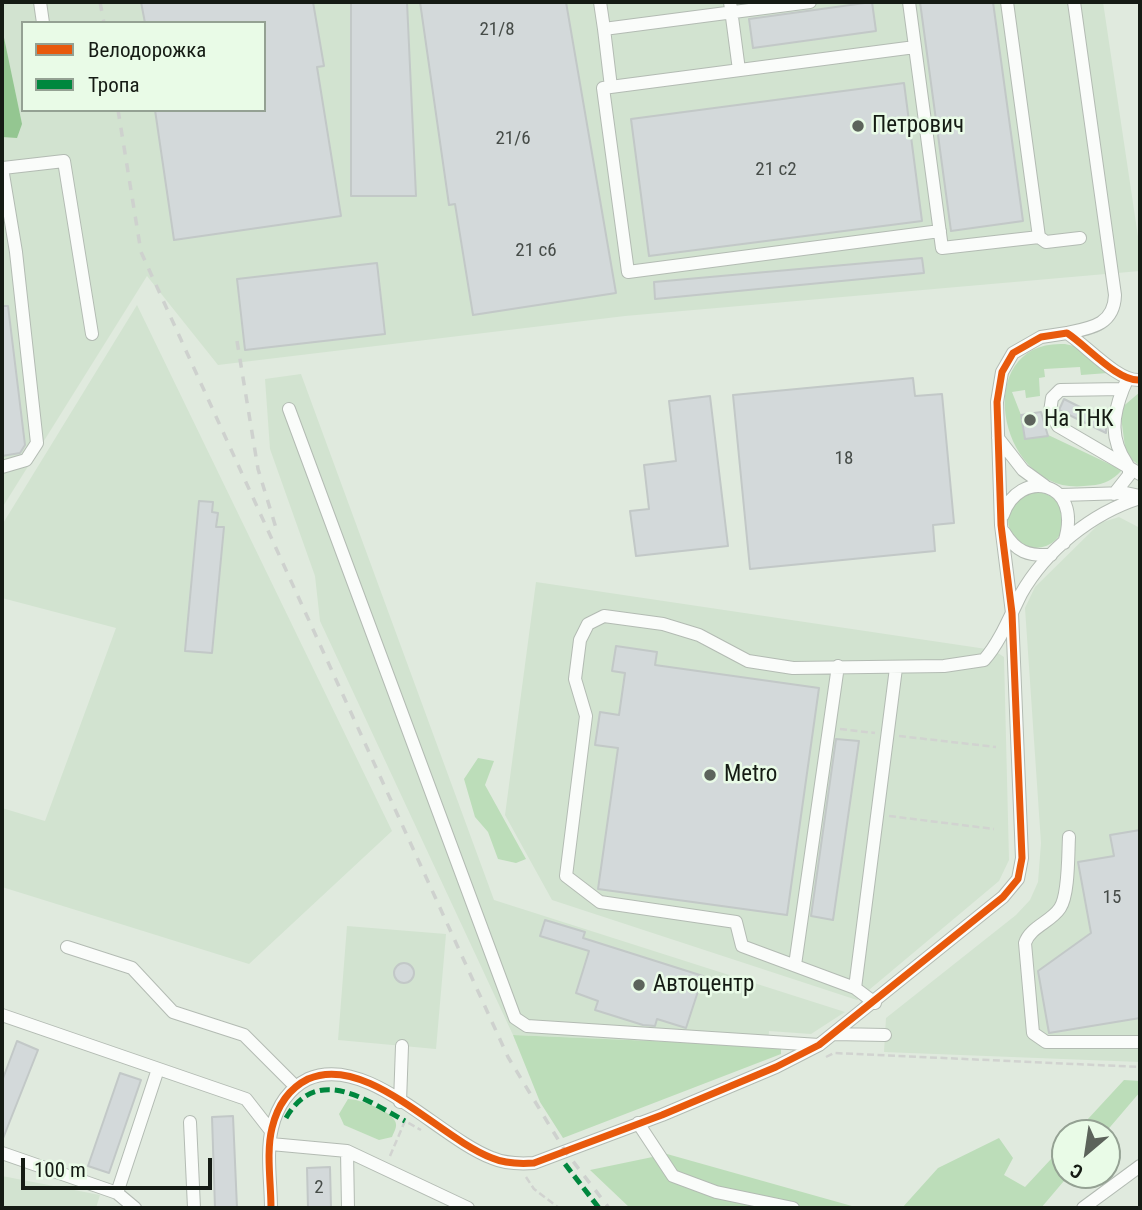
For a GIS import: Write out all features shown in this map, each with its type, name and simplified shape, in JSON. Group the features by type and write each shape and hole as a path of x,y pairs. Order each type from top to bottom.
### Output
{"street":[{"path":"40,2 43,21"},
{"path":"600,2 611,87"},
{"path":"604,29 730,7 810,2"},
{"path":"909,2 942,248 1039,237 1046,242 1080,238"},
{"path":"1007,2 1039,237"},
{"path":"271,1208 271,1137 279,1106 295,1086 328,1073 349,1075 376,1086 469,1147 493,1159 517,1164 534,1163 776,1067 819,1045 875,1003 1003,897 1018,878 1022,858 1012,613 1001,522 999,386 1002,372 1013,353 1041,337 1096,327 1107,320 1115,308 1074,2"},
{"path":"730,7 739,70"},
{"path":"915,47 603,88 628,272 940,231"},
{"path":"2,467 26,460 37,443 2,168 64,161 92,334"},
{"path":"1067,333 1088,346 1130,383"},
{"path":"1130,383 1060,390 1052,398 1050,412 1058,426 1140,474"},
{"path":"1130,383 1115,410 1113,430 1117,448 1140,481"},
{"path":"289,409 515,1018 527,1026 819,1045"},
{"path":"998,438 1023,470 1061,495 1114,494 1140,497"},
{"path":"1114,494 1129,475 1129,467"},
{"path":"1049,488 1021,490 1006,504 1001,522 1013,546 1020,551 1034,556 1051,555"},
{"path":"1061,495 1071,524 1064,545"},
{"path":"875,1003 855,988 742,946 736,922 600,902 566,876 586,716 575,679 580,640 588,624 604,616 663,624 699,635 748,661 793,668 895,668 984,660 993,650 1035,573 1051,555 1097,515 1140,497"},
{"path":"795,965 838,666"},
{"path":"855,988 895,668"},
{"path":"1069,837 1064,900 1059,910 1030,933 1025,943 1033,1033 1046,1042 1140,1042"},
{"path":"67,947 132,968 173,1012 244,1035 295,1086"},
{"path":"2,1015 246,1099 271,1137 347,1151 468,1208"},
{"path":"834,1034 885,1035"},
{"path":"400,1102 402,1046"},
{"path":"117,1193 158,1069"},
{"path":"190,1122 194,1208"},
{"path":"638,1124 673,1176 716,1192 793,1208"},
{"path":"347,1151 348,1208"},
{"path":"2,1153 117,1193 135,1208"},
{"path":"1083,1208 1140,1166"}],"path":[{"path":"829,728 996,747"},
{"path":"875,814 994,830"},
{"path":"826,1056 834,1053 1140,1067"},
{"path":"384,1168 405,1121 426,1133"},
{"path":"518,1176 526,1177 534,1189 559,1208"}],"shaded area":[{"path":"2,2 1103,2 1140,250 1140,271 625,316 218,365 147,276 2,508"},
{"path":"2,28 22,124 17,138 2,137"},
{"path":"137,305 392,831 249,964 2,887 2,808 45,821 116,628 2,598 2,525"},
{"path":"1065,344 1083,348 1108,373 1081,375 1080,367 1044,369 1045,377 1039,378 1040,396 1026,398 1025,390 1012,392 1021,415 1025,438 1044,433 1122,470 1109,481 1100,484 1084,486 1054,482 1031,467 1014,444 1006,416 1006,389 1015,365 1035,349"},
{"path":"301,374 494,900 845,1012 811,1034 769,1031 768,1046 513,1035 320,621 315,576 270,449 265,379"},
{"path":"1140,392 1140,466 1126,455 1120,409"},
{"path":"1036,492 1051,497 1059,505 1064,520 1059,535 1051,543 1036,548 1021,543 1013,535 1008,520 1013,505 1021,497"},
{"path":"1119,517 1140,528 1140,1062 884,1052 886,1018 1016,915 1030,900 1038,882 1041,843 1025,608 1035,587 1100,523"},
{"path":"536,582 993,650 1004,657 1009,860 999,881 857,1000 552,900 505,815"},
{"path":"478,758 494,761 485,785 526,859 516,863 498,859 488,832 475,817 464,779"},
{"path":"347,926 446,934 436,1049 338,1040"},
{"path":"513,1035 768,1046 781,1047 781,1054 563,1138 540,1102"},
{"path":"1124,1080 1140,1081 1140,1092 1117,1119 1088,1119"},
{"path":"348,1099 374,1106 392,1117 396,1125 392,1137 379,1140 344,1125 339,1114"},
{"path":"999,1138 1013,1158 1004,1175 1025,1187 1051,1159 1051,1189 1057,1189 1041,1208 902,1208 938,1168"},
{"path":"667,1154 859,1208 630,1208 590,1170"},
{"path":"2,1176 100,1195 96,1208 2,1208"}],"building":[{"path":"141,2 313,2 324,66 317,67 341,216 174,240 155,112 266,112 266,21 145,21"},
{"path":"351,2 407,2 416,196 351,196"},
{"path":"420,2 566,2 616,293 473,315 455,204 449,205"},
{"path":"872,2 876,31 753,48 749,19"},
{"path":"920,2 993,2 1023,221 951,231"},
{"path":"904,83 922,221 649,256 631,119"},
{"path":"922,258 924,273 655,299 654,282"},
{"path":"377,263 385,334 245,350 237,279"},
{"path":"2,306 8,306 25,445 20,453 2,456"},
{"path":"913,378 915,396 942,394 954,523 933,525 935,551 750,569 733,395"},
{"path":"710,396 728,546 636,556 630,511 649,509 644,465 676,461 669,401"},
{"path":"1064,399 1106,420 1106,433 1059,410"},
{"path":"1041,412 1048,436 1025,439 1021,415"},
{"path":"199,501 213,502 212,512 218,513 216,527 224,527 212,653 185,651"},
{"name":"Metro","path":"616,646 657,652 655,665 819,688 787,915 598,889 618,748 595,745 600,712 619,715 625,673 612,671"},
{"path":"836,739 859,741 833,920 811,916"},
{"path":"1140,830 1140,1018 1049,1033 1038,971 1091,933 1078,862 1114,856 1110,835"},
{"name":"Автоцентр","path":"545,920 585,932 583,938 703,976 686,1028 657,1019 655,1026 643,1025 595,1010 598,1001 576,993 589,951 540,936"},
{"path":"404,963 411,966 414,973 411,980 404,983 397,980 394,973 397,966"},
{"path":"17,1041 38,1050 2,1141 2,1081"},
{"path":"120,1073 141,1080 109,1173 88,1166"},
{"path":"233,1116 237,1208 215,1208 212,1117"},
{"path":"330,1167 331,1208 308,1208 307,1168"}],"railway":[{"path":"100,2 104,21"},
{"path":"118,112 141,252 508,1057 565,1151 609,1208"},
{"path":"237,341 258,469 276,528"}],"marked path":[{"path":"286,1118 298,1102 312,1093 327,1090 342,1091 358,1097 405,1121"},
{"path":"565,1164 599,1208"}],"cycle path":[{"path":"271,1208 269,1147 274,1120 289,1093 308,1079 331,1074 354,1078 378,1087 471,1148 492,1158 513,1163 534,1163 662,1115 776,1067 819,1045 1003,897 1018,879 1022,858 1012,613 1001,525 997,402 1002,372 1013,353 1041,337 1067,333 1122,375 1140,380"}],"place":[{"name":"Петрович","path":"858,126"},
{"name":"На ТНК","path":"1030,420"},
{"name":"Metro","path":"710,775"},
{"name":"Автоцентр","path":"639,985"}]}
